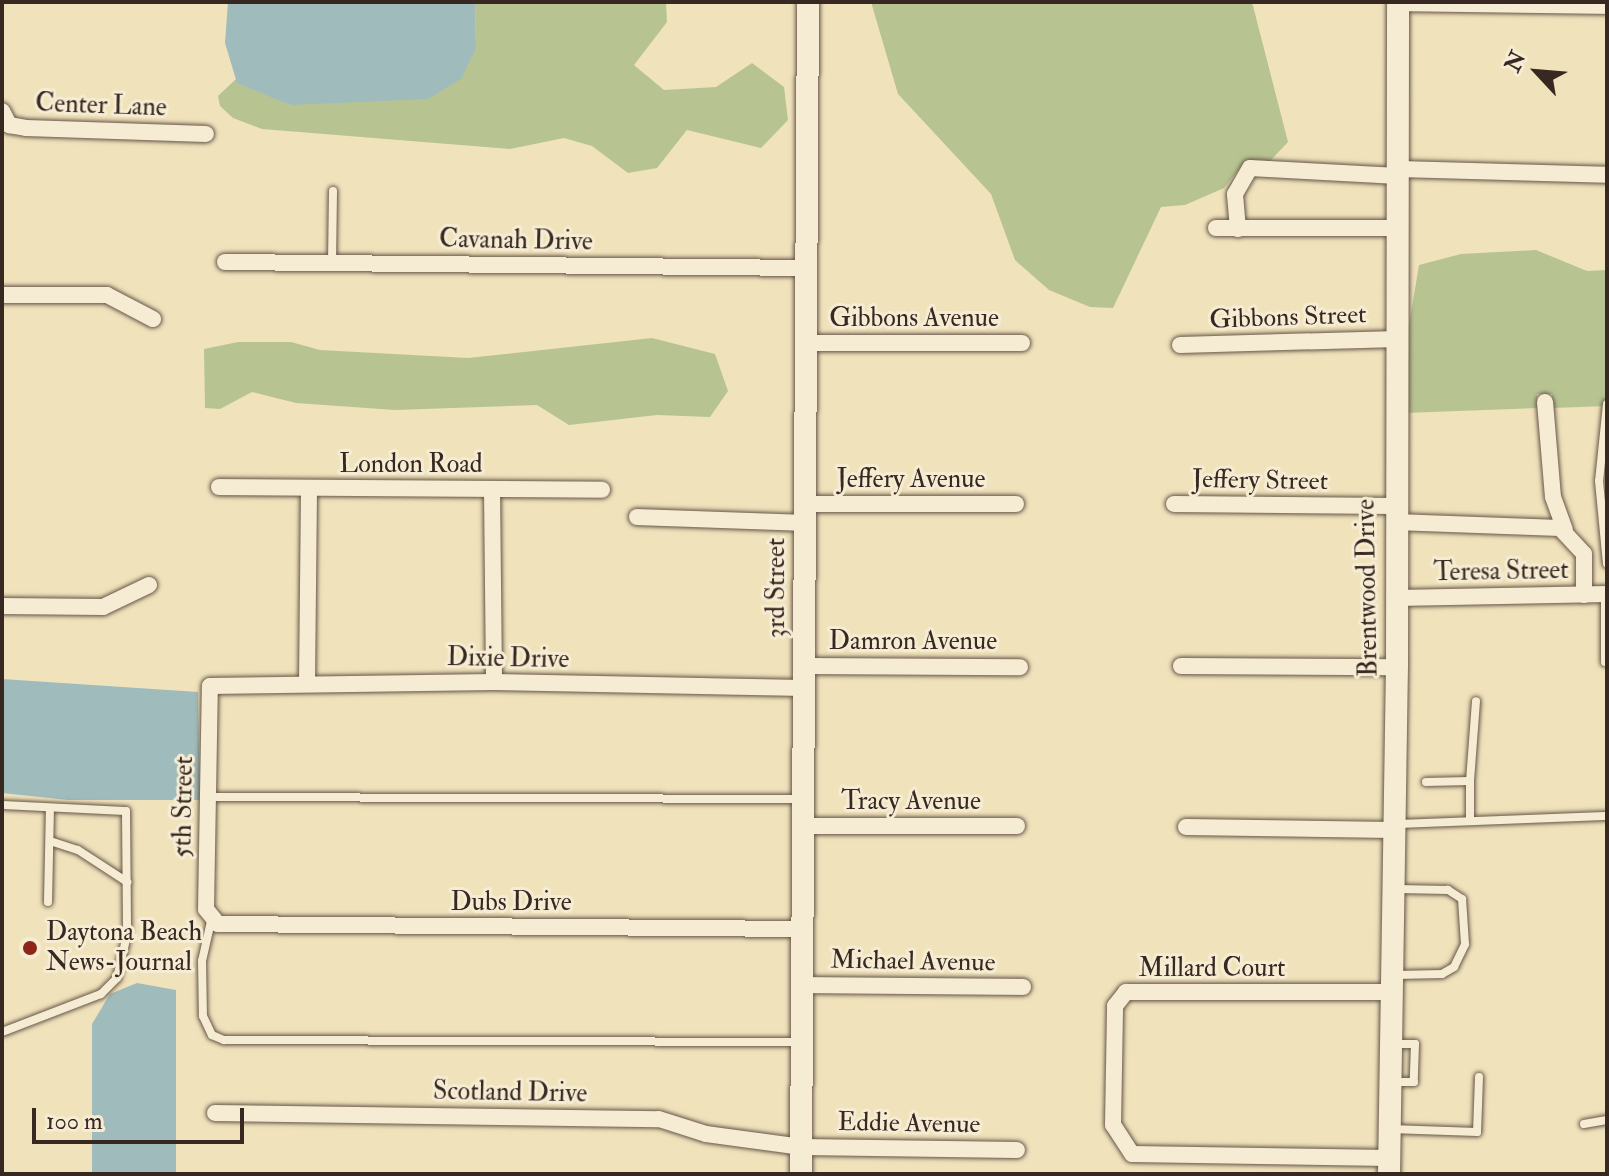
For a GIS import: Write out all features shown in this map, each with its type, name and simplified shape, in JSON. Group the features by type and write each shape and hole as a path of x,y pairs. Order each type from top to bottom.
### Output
{"street":[{"name":"3rd Street","path":"801,1174 808,2"},
{"path":"1398,3 1607,6"},
{"name":"Brentwood Drive","path":"1389,1166 1397,667 1394,514 1398,339 1398,3"},
{"name":"Center Lane","path":"2,111 9,125 26,128 206,134"},
{"path":"1238,229 1235,194 1250,168 1607,175"},
{"path":"1216,228 1396,228"},
{"name":"Cavanah Drive","path":"225,262 806,268"},
{"path":"2,295 107,295 153,319"},
{"name":"Gibbons Street","path":"1180,345 1398,339"},
{"name":"Gibbons Avenue","path":"806,343 1022,343"},
{"path":"1545,402 1553,497 1565,530 1584,554 1584,595"},
{"name":"London Road","path":"219,487 602,490"},
{"path":"307,682 309,489"},
{"path":"492,489 494,682"},
{"name":"Jeffery Avenue","path":"637,517 1016,504"},
{"name":"Jeffery Street","path":"1174,504 1394,514 1565,530"},
{"path":"2,606 103,607 149,585"},
{"name":"Teresa Street","path":"1396,598 1606,594"},
{"path":"1181,666 1397,667"},
{"name":"Damron Avenue","path":"805,677 1020,667"},
{"name":"Dixie Drive","path":"210,686 307,682 805,677"},
{"name":"5th Street","path":"210,686 206,909 215,920"},
{"name":"Tracy Avenue","path":"804,826 1017,826"},
{"path":"1186,827 1393,827"},
{"name":"Dubs Drive","path":"215,920 803,929"},
{"name":"Millard Court","path":"1389,1166 1132,1154 1113,1125 1115,1006 1126,992 1391,983"},
{"name":"Michael Avenue","path":"802,985 1023,987"},
{"name":"Scotland Drive","path":"215,1113 659,1119 706,1134 802,1147"},
{"name":"Eddie Avenue","path":"802,1147 1017,1150"}],"lane":[{"path":"332,263 333,191"},
{"path":"1607,404 1599,481 1607,564"},
{"path":"1605,662 1606,594"},
{"path":"1470,821 1476,701"},
{"path":"1426,782 1470,781"},
{"path":"208,797 804,799"},
{"path":"2,805 126,811 127,882 125,956 117,978 101,994 68,1010 2,1032"},
{"path":"48,902 50,809"},
{"path":"1393,827 1607,816"},
{"path":"50,841 78,850 127,882"},
{"path":"1391,983 1442,974 1454,967 1465,944 1462,899 1448,890 1392,889"},
{"path":"215,920 202,961 203,1016 212,1035 224,1040 802,1042"},
{"path":"1390,1129 1477,1132 1479,1077"},
{"path":"1584,1124 1607,1120"}],"green space":[{"path":"475,2 666,2 667,22 634,65 664,90 716,87 752,63 784,87 788,120 761,148 687,130 657,168 628,173 592,146 564,138 510,149 262,129 233,118 220,106 218,96 236,79 290,105 476,48"},
{"path":"871,2 1252,2 1288,142 1270,161 1243,164 1224,188 1185,205 1161,207 1113,308 1090,307 1049,290 1015,260 991,194 898,94"},
{"path":"1536,250 1587,271 1607,270 1607,406 1553,408 1552,394 1537,394 1537,408 1404,413 1406,343 1419,265 1461,254"},
{"path":"652,338 715,354 728,391 710,417 657,415 569,425 537,405 395,410 296,403 252,392 220,409 205,408 204,349 238,342 291,342 320,350 468,358"}],"water":[{"path":"228,2 475,2 476,48 461,79 428,99 290,105 237,83 225,43"},
{"path":"2,679 198,692 200,800 68,800 2,793"},
{"path":"137,983 176,990 176,1174 92,1174 92,1024 110,994"}],"place":[{"name":"Daytona Beach News-Journal","path":"30,948"}]}
